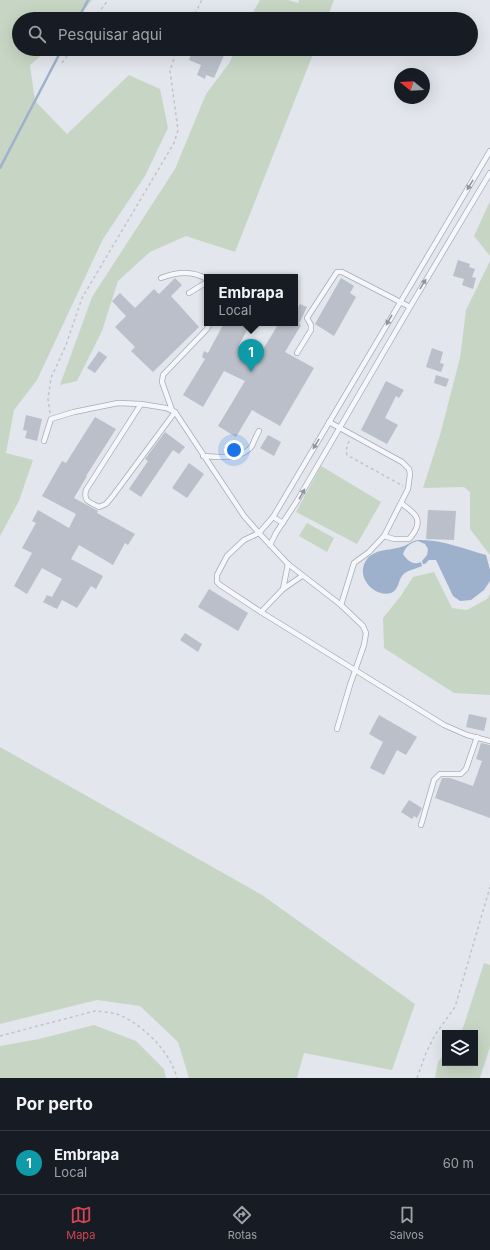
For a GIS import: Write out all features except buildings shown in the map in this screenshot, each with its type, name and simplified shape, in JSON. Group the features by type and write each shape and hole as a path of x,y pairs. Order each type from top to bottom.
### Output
{"lane":[{"path":"490,151 273,517 258,533 244,540 227,556 216,578 220,585 261,612 444,725 490,741"},
{"path":"270,545 372,370 490,173"},
{"path":"297,353 311,330 311,325 307,318 337,272 342,272 410,307"},
{"path":"161,278 174,273 196,275 204,278"},
{"path":"189,293 204,284"},
{"path":"208,326 164,375 162,382 173,411 244,516 258,533 288,564 341,605 363,626 366,633 364,645 337,729"},
{"path":"363,365 372,370"},
{"path":"44,441 51,418 107,404 141,404 173,411"},
{"path":"141,404 86,490 84,496 86,500 99,507 106,504 112,497 173,411"},
{"path":"329,422 406,465 410,474 408,489 384,536 369,552 354,563 341,605"},
{"path":"204,456 224,457 239,455 246,452 259,431"},
{"path":"384,536 394,539 409,539 418,526 418,520 414,513 401,503"},
{"path":"273,517 283,523"},
{"path":"283,589 288,564"},
{"path":"261,612 283,589 302,576"},
{"path":"422,825 434,780 440,774 461,774 464,772 477,737"}],"path":[{"path":"99,12 108,0"},
{"path":"196,12 202,0"},
{"path":"62,63 67,56"},
{"path":"51,418 48,399 51,378 66,344 82,298 174,143 178,130 170,71 175,56"},
{"path":"352,434 346,450 347,455 408,489"},
{"path":"417,1078 426,1053 435,1035 455,1007 490,887"},
{"path":"0,1036 95,1011 108,1012 122,1016 139,1027 154,1040 174,1068 177,1078"}],"green space":[{"path":"0,0 92,0 83,12 12,12 12,56 41,56 30,65 35,101 67,134 129,75 160,89 168,128 145,176 103,239 37,380 14,410 6,453 33,460 19,501 0,536"},
{"path":"260,0 288,0 298,3 299,0 334,0 330,12 253,12"},
{"path":"232,56 312,56 235,252 186,236 150,252 118,281 102,331 77,381 60,385 92,297 175,169 206,94 230,62"},
{"path":"490,201 490,256 474,236"},
{"path":"490,261 490,555 470,529 470,492 464,487 423,488 440,435 460,358 466,310"},
{"path":"321,466 381,502 357,544 296,512"},
{"path":"307,523 334,538 327,552 299,536"},
{"path":"434,572 452,608 467,610 487,599 490,594 490,695 454,693 384,648 383,618 400,597 413,577"},
{"path":"0,747 262,895 415,1004 392,1070 304,1053 297,1078 189,1078 178,1042 140,1006 97,1000 0,1024"},
{"path":"484,963 490,965 490,1047 480,1078 435,1078 438,1062 442,1057 442,1066 478,1066 478,1030 462,1030"},
{"path":"94,1025 136,1041 164,1069 166,1078 0,1078 0,1046 39,1039"}],"water":[{"path":"418,540 435,541 486,555 490,570 490,581 484,590 471,600 460,601 453,596 436,560 429,560 423,564 422,561 427,555 428,549 425,544 418,541 409,545 403,554 413,563 421,562 422,566 404,574 394,592 385,594 378,592 373,589 364,579 364,566 367,559 371,555 379,551 399,548"}],"waterway":[{"path":"82,12 88,0"},
{"path":"0,168 58,56"}],"place":[{"name":"Embrapa","path":"251,372"}]}
